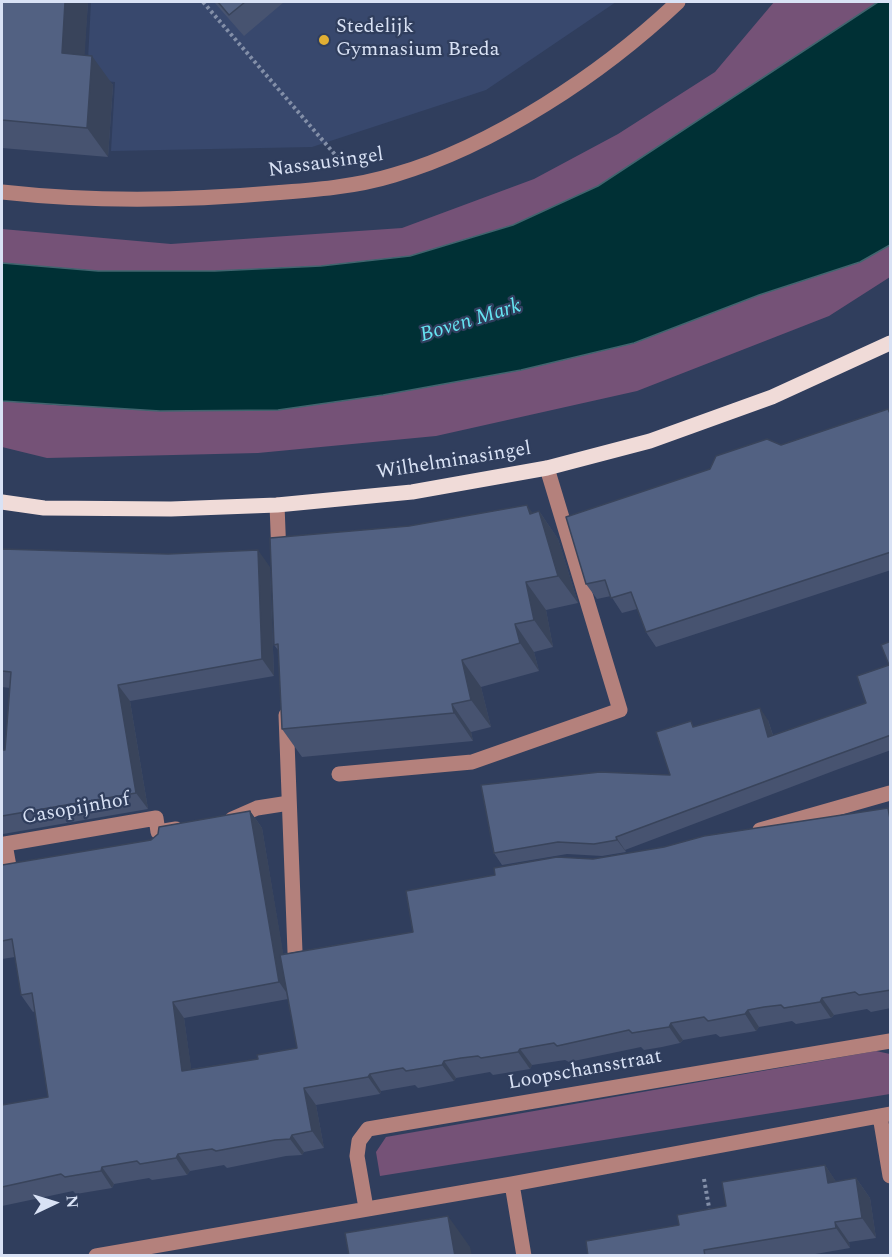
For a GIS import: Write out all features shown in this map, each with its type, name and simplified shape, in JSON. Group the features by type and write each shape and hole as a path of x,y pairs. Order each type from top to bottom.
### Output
{"main road":[{"name":"Wilhelminasingel","path":"2,502 56,508 171,509 277,505 412,492 547,468 650,441 772,397 890,343"}],"street":[{"name":"Nassausingel","path":"2,192 45,197 167,200 242,196 360,184 429,164 495,133 622,50 678,2"},
{"path":"339,774 472,762 620,710 547,468"},
{"path":"277,505 280,573"},
{"path":"285,699 295,952"},
{"path":"742,835 891,794"},
{"path":"220,822 257,808 289,803"},
{"name":"Casopijnhof","path":"33,868 10,872 5,844 156,818 160,839 189,827"},
{"name":"Loopschansstraat","path":"366,1208 357,1156 359,1141 368,1129 891,1041"},
{"path":"96,1256 512,1184 885,1115 891,1176"},
{"path":"512,1184 524,1256"}],"path":[{"path":"203,2 360,184"},
{"path":"699,1149 711,1220"}],"shaded area":[{"name":"Stedelijk Gymnasium Breda","path":"91,2 616,2 486,90 312,147 111,151 115,82 87,79"},
{"path":"774,2 878,2 598,186 513,225 410,256 321,266 215,271 98,271 2,263 2,229 171,244 402,228 534,179 618,134 715,72"},
{"path":"890,245 890,277 829,316 637,391 436,436 258,453 47,458 2,447 2,401 69,406 383,395 521,370 634,343 759,295 860,262"},
{"path":"876,1051 890,1054 890,1094 380,1176 376,1152 386,1137"}],"water":[{"name":"Boven Mark","path":"878,2 890,2 890,245 860,262 759,295 634,343 521,370 383,395 278,410 160,411 2,401 2,263 98,271 215,271 321,266 410,256 513,225 598,186"}],"building":[{"path":"2,2 65,2 62,53 92,56 87,128 2,120"},
{"path":"218,2 245,2 229,15"},
{"path":"888,409 891,416 891,552 646,632 631,592 611,598 605,580 586,584 566,517 710,469 716,456 767,439 781,445"},
{"path":"527,505 530,514 539,511 558,576 526,582 534,620 515,624 520,643 462,660 471,700 452,704 454,713 282,729 278,644 274,645 270,538 409,526"},
{"path":"2,549 168,554 258,550 262,659 118,685 136,793 2,816 2,750 5,750 11,672 2,671"},
{"path":"891,641 891,735 616,837 617,840 594,844 558,842 494,853 481,785 600,772 670,775 656,732 691,721 693,727 760,708 768,737 866,703 857,676 889,665 881,645"},
{"path":"888,808 891,824 891,990 859,995 855,992 822,998 820,1002 784,1008 781,1005 764,1007 748,1010 745,1014 708,1021 704,1017 671,1023 669,1027 632,1033 629,1030 557,1046 554,1043 481,1058 478,1056 461,1058 444,1061 442,1065 406,1071 403,1068 370,1074 368,1077 304,1088 312,1131 292,1135 290,1139 216,1151 212,1149 178,1154 176,1158 140,1164 137,1161 102,1167 101,1171 65,1177 61,1174 2,1187 2,1105 48,1097 32,993 21,995 12,939 2,941 2,865 151,840 158,834 159,827 250,811 279,982 173,1002 182,1071 258,1059 257,1055 297,1048 280,955 413,932 406,891 495,875 494,868 557,857 593,859 664,847 704,836"},
{"path":"825,1165 828,1183 856,1178 862,1218 835,1222 836,1228 704,1250 705,1256 588,1256 586,1241 679,1225 677,1215 726,1206 722,1182"},
{"path":"448,1216 455,1256 349,1256 345,1233"}],"place":[{"name":"Stedelijk Gymnasium Breda","path":"324,40"}]}
